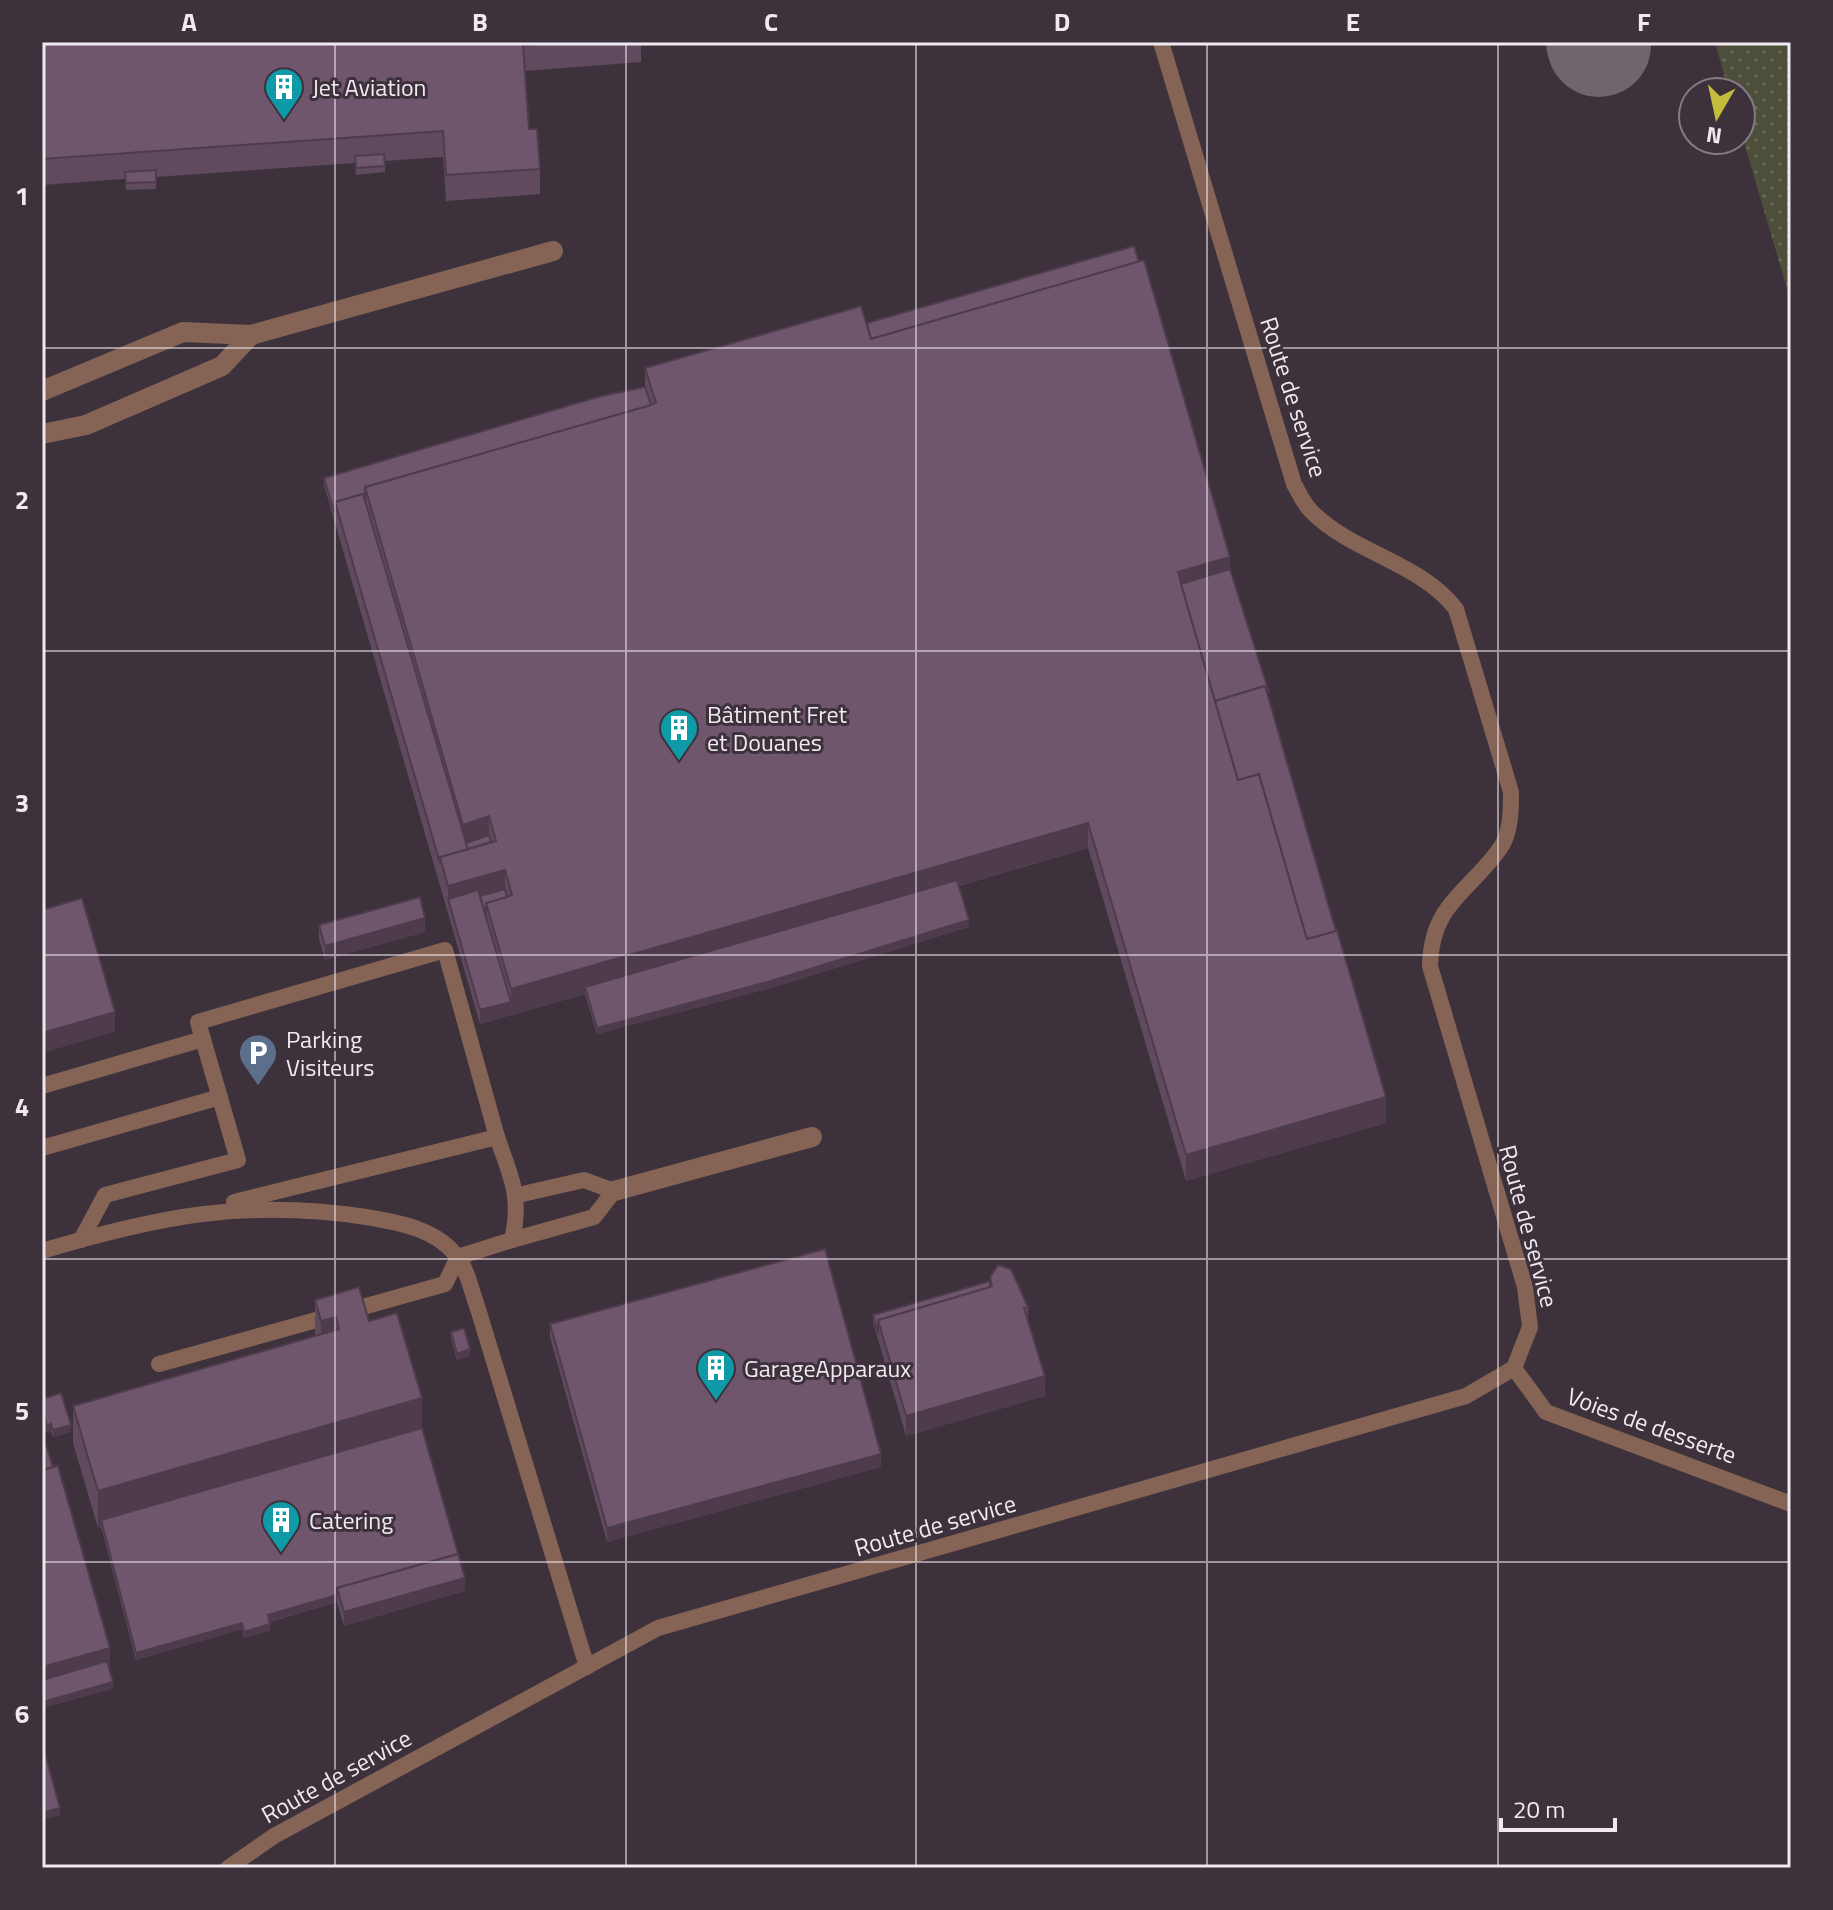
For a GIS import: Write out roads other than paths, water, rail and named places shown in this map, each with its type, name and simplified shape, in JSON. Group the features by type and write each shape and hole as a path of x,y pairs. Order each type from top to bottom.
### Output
{"street":[{"path":"42,391 183,332 251,335 553,251"},
{"path":"42,434 86,425 222,366 251,335"},
{"path":"614,1191 812,1137"}],"lane":[{"name":"Route de service","path":"228,1868 274,1836 658,1628 1466,1396 1514,1368 1530,1327 1525,1287 1430,966 1431,940 1446,907 1503,845 1510,818 1511,792 1456,609 1440,588 1336,531 1310,510 1294,484 1161,42"},
{"path":"81,1240 105,1195 238,1160 198,1022 445,950 497,1137 518,1195 512,1240"},
{"path":"42,1086 203,1039"},
{"path":"42,1148 220,1097"},
{"path":"42,1251 497,1137"},
{"path":"159,1364 445,1284 458,1257 594,1217 614,1191 584,1180 518,1195"},
{"path":"182,1215 303,1207 384,1220 424,1231 458,1257 478,1309 587,1667"},
{"name":"Voies de desserte","path":"1514,1368 1546,1412 1791,1504"}],"place":[{"name":"Jet Aviation","path":"284,121"},
{"name":"Bâtiment Fret et Douanes","path":"679,762"},
{"name":"Parking Visiteurs","path":"258,1087"},
{"name":"GarageApparaux","path":"716,1402"},
{"name":"Catering","path":"281,1554"}]}
